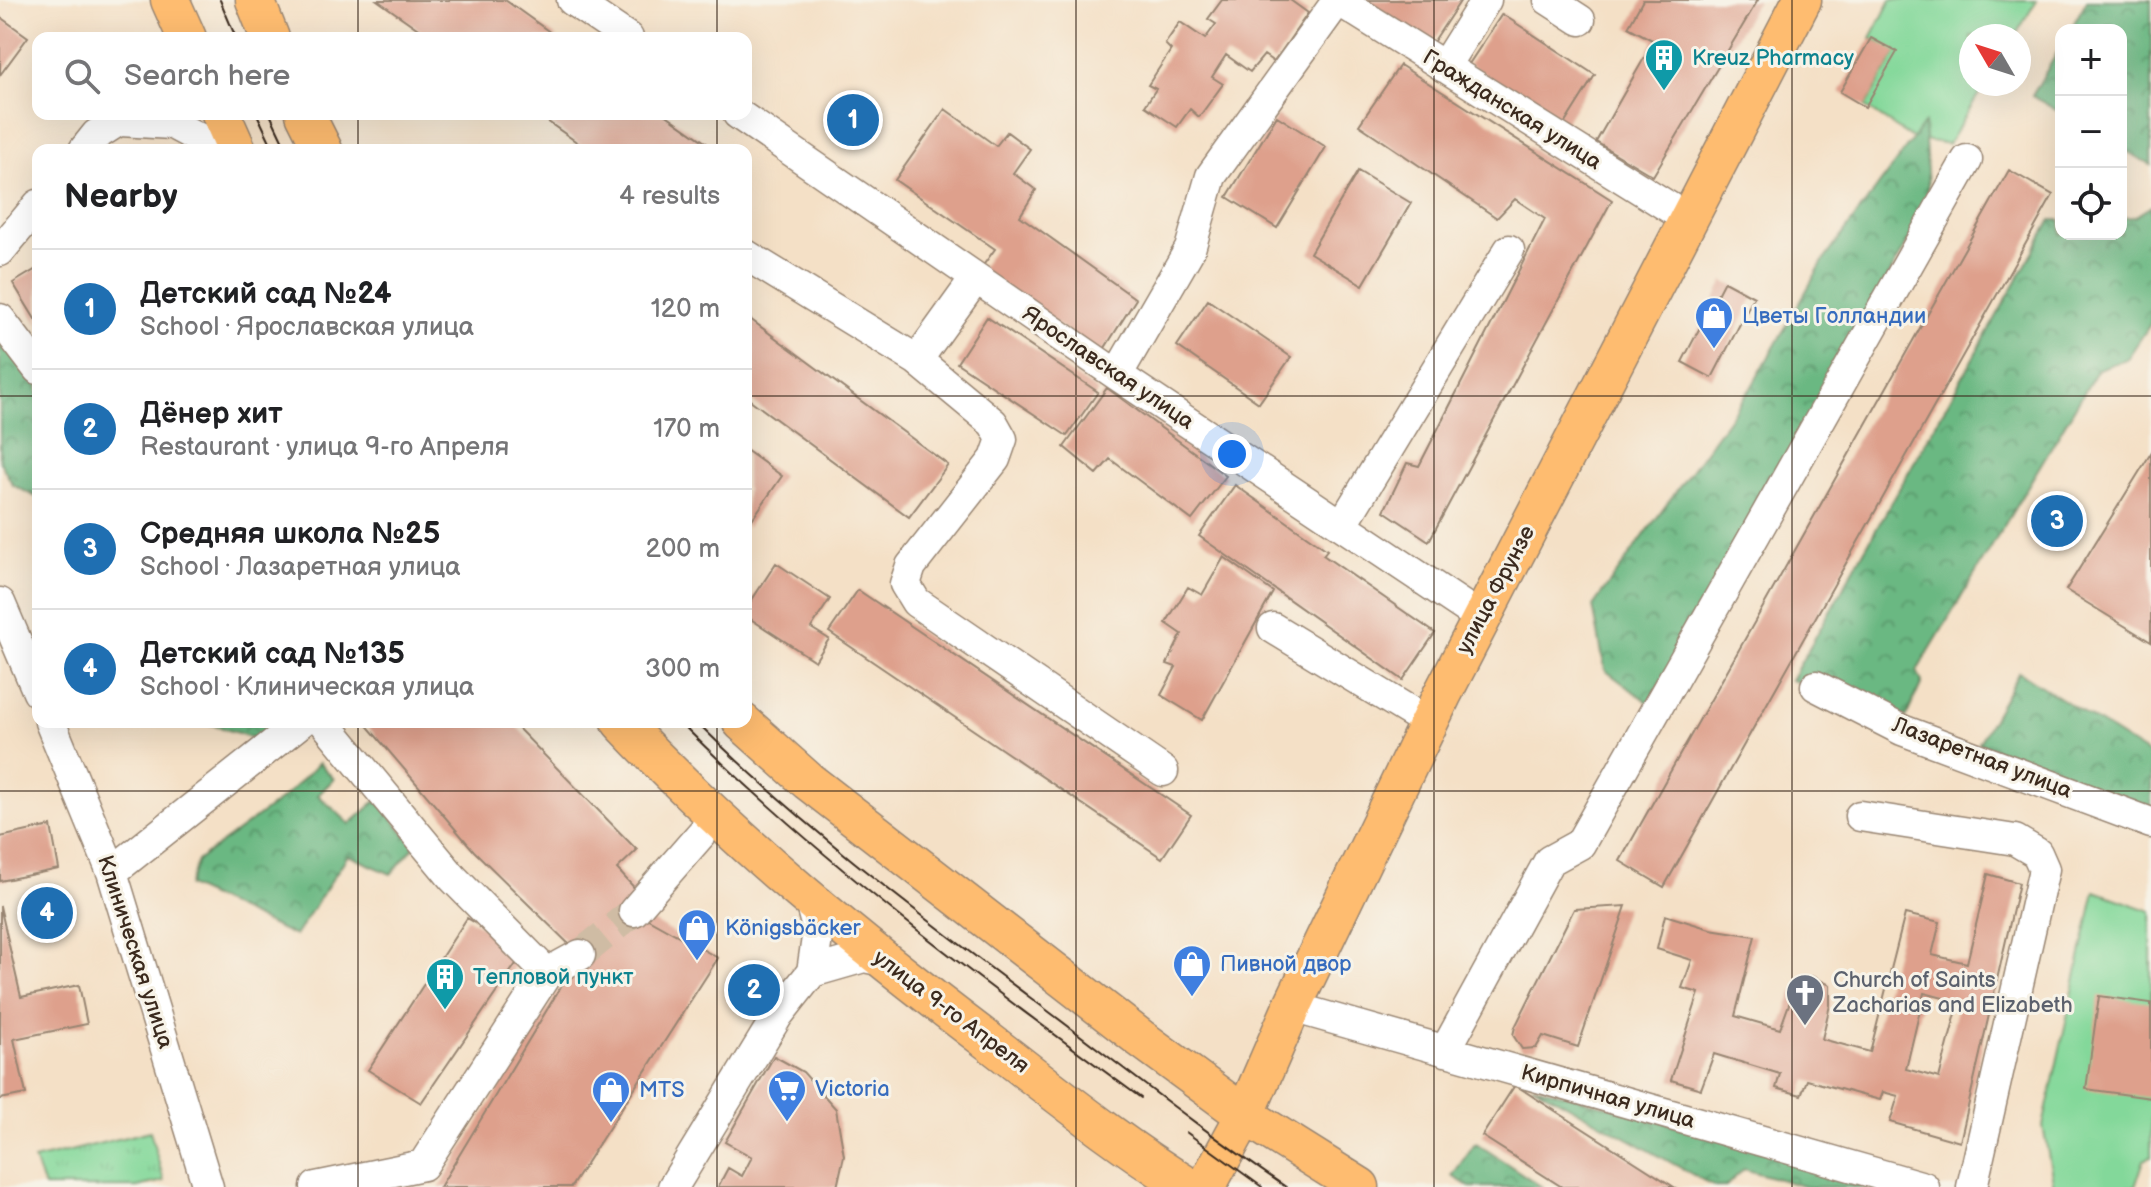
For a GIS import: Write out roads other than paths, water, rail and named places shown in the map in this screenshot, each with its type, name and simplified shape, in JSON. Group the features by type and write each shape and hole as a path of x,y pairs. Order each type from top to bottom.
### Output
{"main road":[{"path":"255,0 268,32"},
{"name":"улица Фрунзе","path":"1206,1187 1245,1115 1292,1007 1481,618 1589,417 1802,0"},
{"path":"224,120 234,144"},
{"path":"308,120 320,144"},
{"name":"улица 9-го Апреля","path":"627,728 716,817 810,902 1085,1115 1189,1187"},
{"path":"749,728 808,781 1245,1115 1360,1187"}],"street":[{"path":"572,0 619,32"},
{"path":"1117,375 1190,249 1211,176 1338,0"},
{"name":"Гражданская улица","path":"1338,0 1688,219"},
{"path":"1444,67 1486,0"},
{"path":"1549,0 1580,20"},
{"path":"89,144 96,135 122,120"},
{"path":"141,120 172,124 210,144"},
{"name":"Ярославская улица","path":"747,120 1117,375 1481,618"},
{"path":"1445,1051 1549,861 1580,844 1967,160"},
{"path":"0,251 32,212"},
{"path":"1342,525 1509,250"},
{"path":"752,259 917,360 993,423 1002,439 995,459 911,566 905,584 916,602 1163,771"},
{"path":"917,360 976,278"},
{"path":"0,319 32,365"},
{"path":"0,603 32,678"},
{"path":"1273,628 1429,723"},
{"name":"Лазаретная улица","path":"1816,686 1902,730 2151,823"},
{"name":"Клиническая улица","path":"52,728 112,872 208,1187"},
{"path":"112,872 293,728"},
{"path":"328,728 446,887 547,973"},
{"path":"1860,816 2015,840 2037,853 2044,869 1972,1187"},
{"path":"634,911 716,817"},
{"path":"673,1187 778,1015 812,972 818,931 810,902"},
{"path":"316,1187 423,1165 547,973 580,955"},
{"path":"812,972 864,957 884,961"},
{"name":"Кирпичная улица","path":"1292,1007 1924,1187"}],"tunnel":[{"path":"580,955 634,911"}],"tram line":[{"path":"220,0 233,32"},
{"path":"260,120 271,144"},
{"path":"273,120 284,144"},
{"path":"686,728 733,774 845,872 962,965 1141,1098"},
{"path":"703,728 816,831 900,898 1188,1117 1286,1187"},
{"path":"1186,1132 1262,1187"}],"place":[{"name":"Kreuz Pharmacy","path":"1664,92"},
{"name":"Детский сад №24","path":"853,120"},
{"name":"Цветы Голландии","path":"1714,350"},
{"name":"Средняя школа №25","path":"2057,521"},
{"name":"Детский сад №135","path":"47,913"},
{"name":"Königsbäcker","path":"697,962"},
{"name":"Дёнер хит","path":"754,990"},
{"name":"Пивной двор","path":"1192,998"},
{"name":"Тепловой пункт","path":"445,1011"},
{"name":"Church of Saints Zacharias and Elizabeth","path":"1805,1027"},
{"name":"Victoria","path":"787,1123"},
{"name":"MTS","path":"611,1124"}]}
